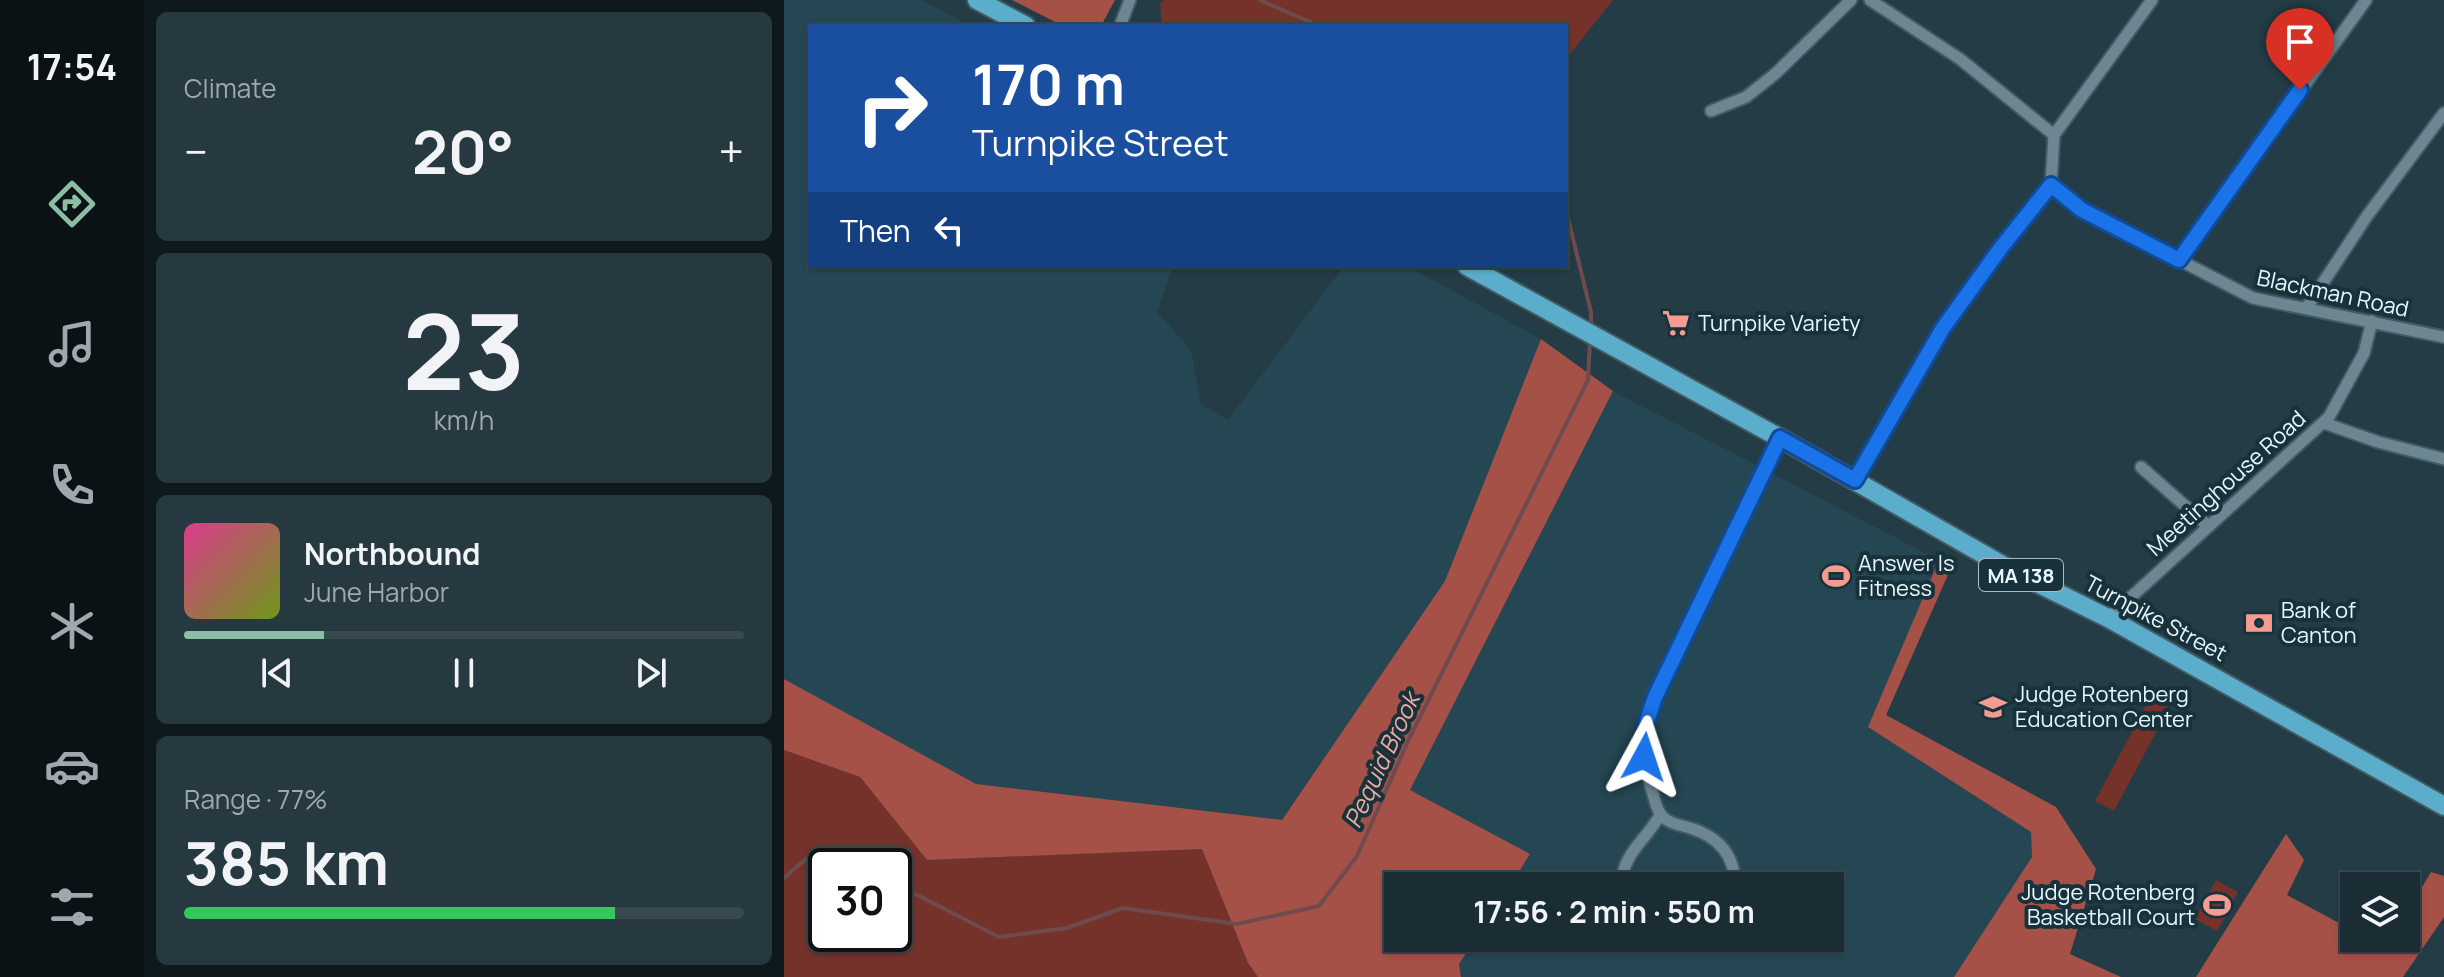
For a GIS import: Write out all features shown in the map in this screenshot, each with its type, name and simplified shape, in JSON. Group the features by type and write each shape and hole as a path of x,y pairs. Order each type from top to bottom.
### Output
{"main road":[{"path":"977,0 1022,24"},
{"name":"Turnpike Street","path":"1471,268 1780,438 2011,570 2108,618 2444,806"}],"street":[{"path":"1121,24 1130,0"},
{"path":"1711,111 1746,97 1775,74 1851,0"},
{"path":"1870,0 1960,59 2054,135"},
{"path":"1855,480 1943,328 2051,185 2054,135 2152,0"},
{"path":"2179,260 2366,0"},
{"path":"2307,307 2367,216 2444,113"},
{"name":"Blackman Road","path":"2051,185 2082,210 2253,298 2444,337"},
{"name":"Meetinghouse Road","path":"2108,618 2324,423 2364,353 2372,321"},
{"path":"2324,423 2378,442 2444,459"},
{"path":"1734,872 1724,847 1712,837 1660,815 1644,757 1644,737 1649,712 1780,438"},
{"path":"2141,467 2208,526"},
{"path":"1624,872 1635,847 1660,815"}],"shaded area":[{"path":"784,0 922,0 966,24 808,24 808,268 1172,268 1157,312 1191,350 1201,404 1228,420 1342,268 1411,268 1541,339 1445,581 1282,820 976,785 784,679"},
{"path":"1012,0 1115,0 1102,24 1059,24"},
{"path":"1164,0 1613,0 1568,56 1568,24 1162,24 1160,4"},
{"path":"1541,339 1613,391 1410,790 1530,854 1519,872 1384,872 1384,952 1467,952 1459,964 1461,977 1258,977 1248,963 1202,849 927,860 860,777 784,750 784,679 976,784 1282,820 1445,581"},
{"path":"1613,391 1939,560 1868,727 2031,832 2032,857 1954,977 1461,977 1459,964 1467,952 1844,952 1844,872 1519,872 1530,854 1410,790"},
{"path":"1939,560 1951,568 1886,715 2056,807 2096,869 2070,954 2121,977 1954,977 2032,857 2031,832 1868,727"},
{"path":"2150,698 2169,708 2114,811 2095,801"},
{"path":"784,750 860,777 927,860 1202,849 1248,963 1258,977 784,977"},
{"path":"2286,834 2304,860 2287,895 2340,923 2340,952 2420,952 2420,890 2431,872 2444,876 2444,917 2403,977 2196,977"},
{"name":"Judge Rotenberg Basketball Court","path":"2216,880 2238,892 2217,931 2195,919"}],"waterway":[{"name":"Pequid Brook","path":"1260,0 1314,24"},
{"name":"Pequid Brook","path":"1568,218 1591,312 1591,327"},
{"name":"Pequid Brook","path":"912,892 999,937 1067,928 1123,908 1237,924 1319,906 1357,856 1409,739 1588,380 1590,340"},
{"name":"Pequid Brook","path":"784,878 808,858"}],"place":[{"name":"Turnpike Variety","path":"1676,323"},
{"name":"Answer Is Fitness","path":"1836,576"},
{"name":"Bank of Canton","path":"2259,623"},
{"name":"Judge Rotenberg Education Center","path":"1993,707"},
{"name":"Judge Rotenberg Basketball Court","path":"2217,905"}],"route":[{"path":"1644,757 1646,724 1655,697 1780,438 1855,480 1943,328 2051,185 2082,210 2179,260 2300,90"}]}
